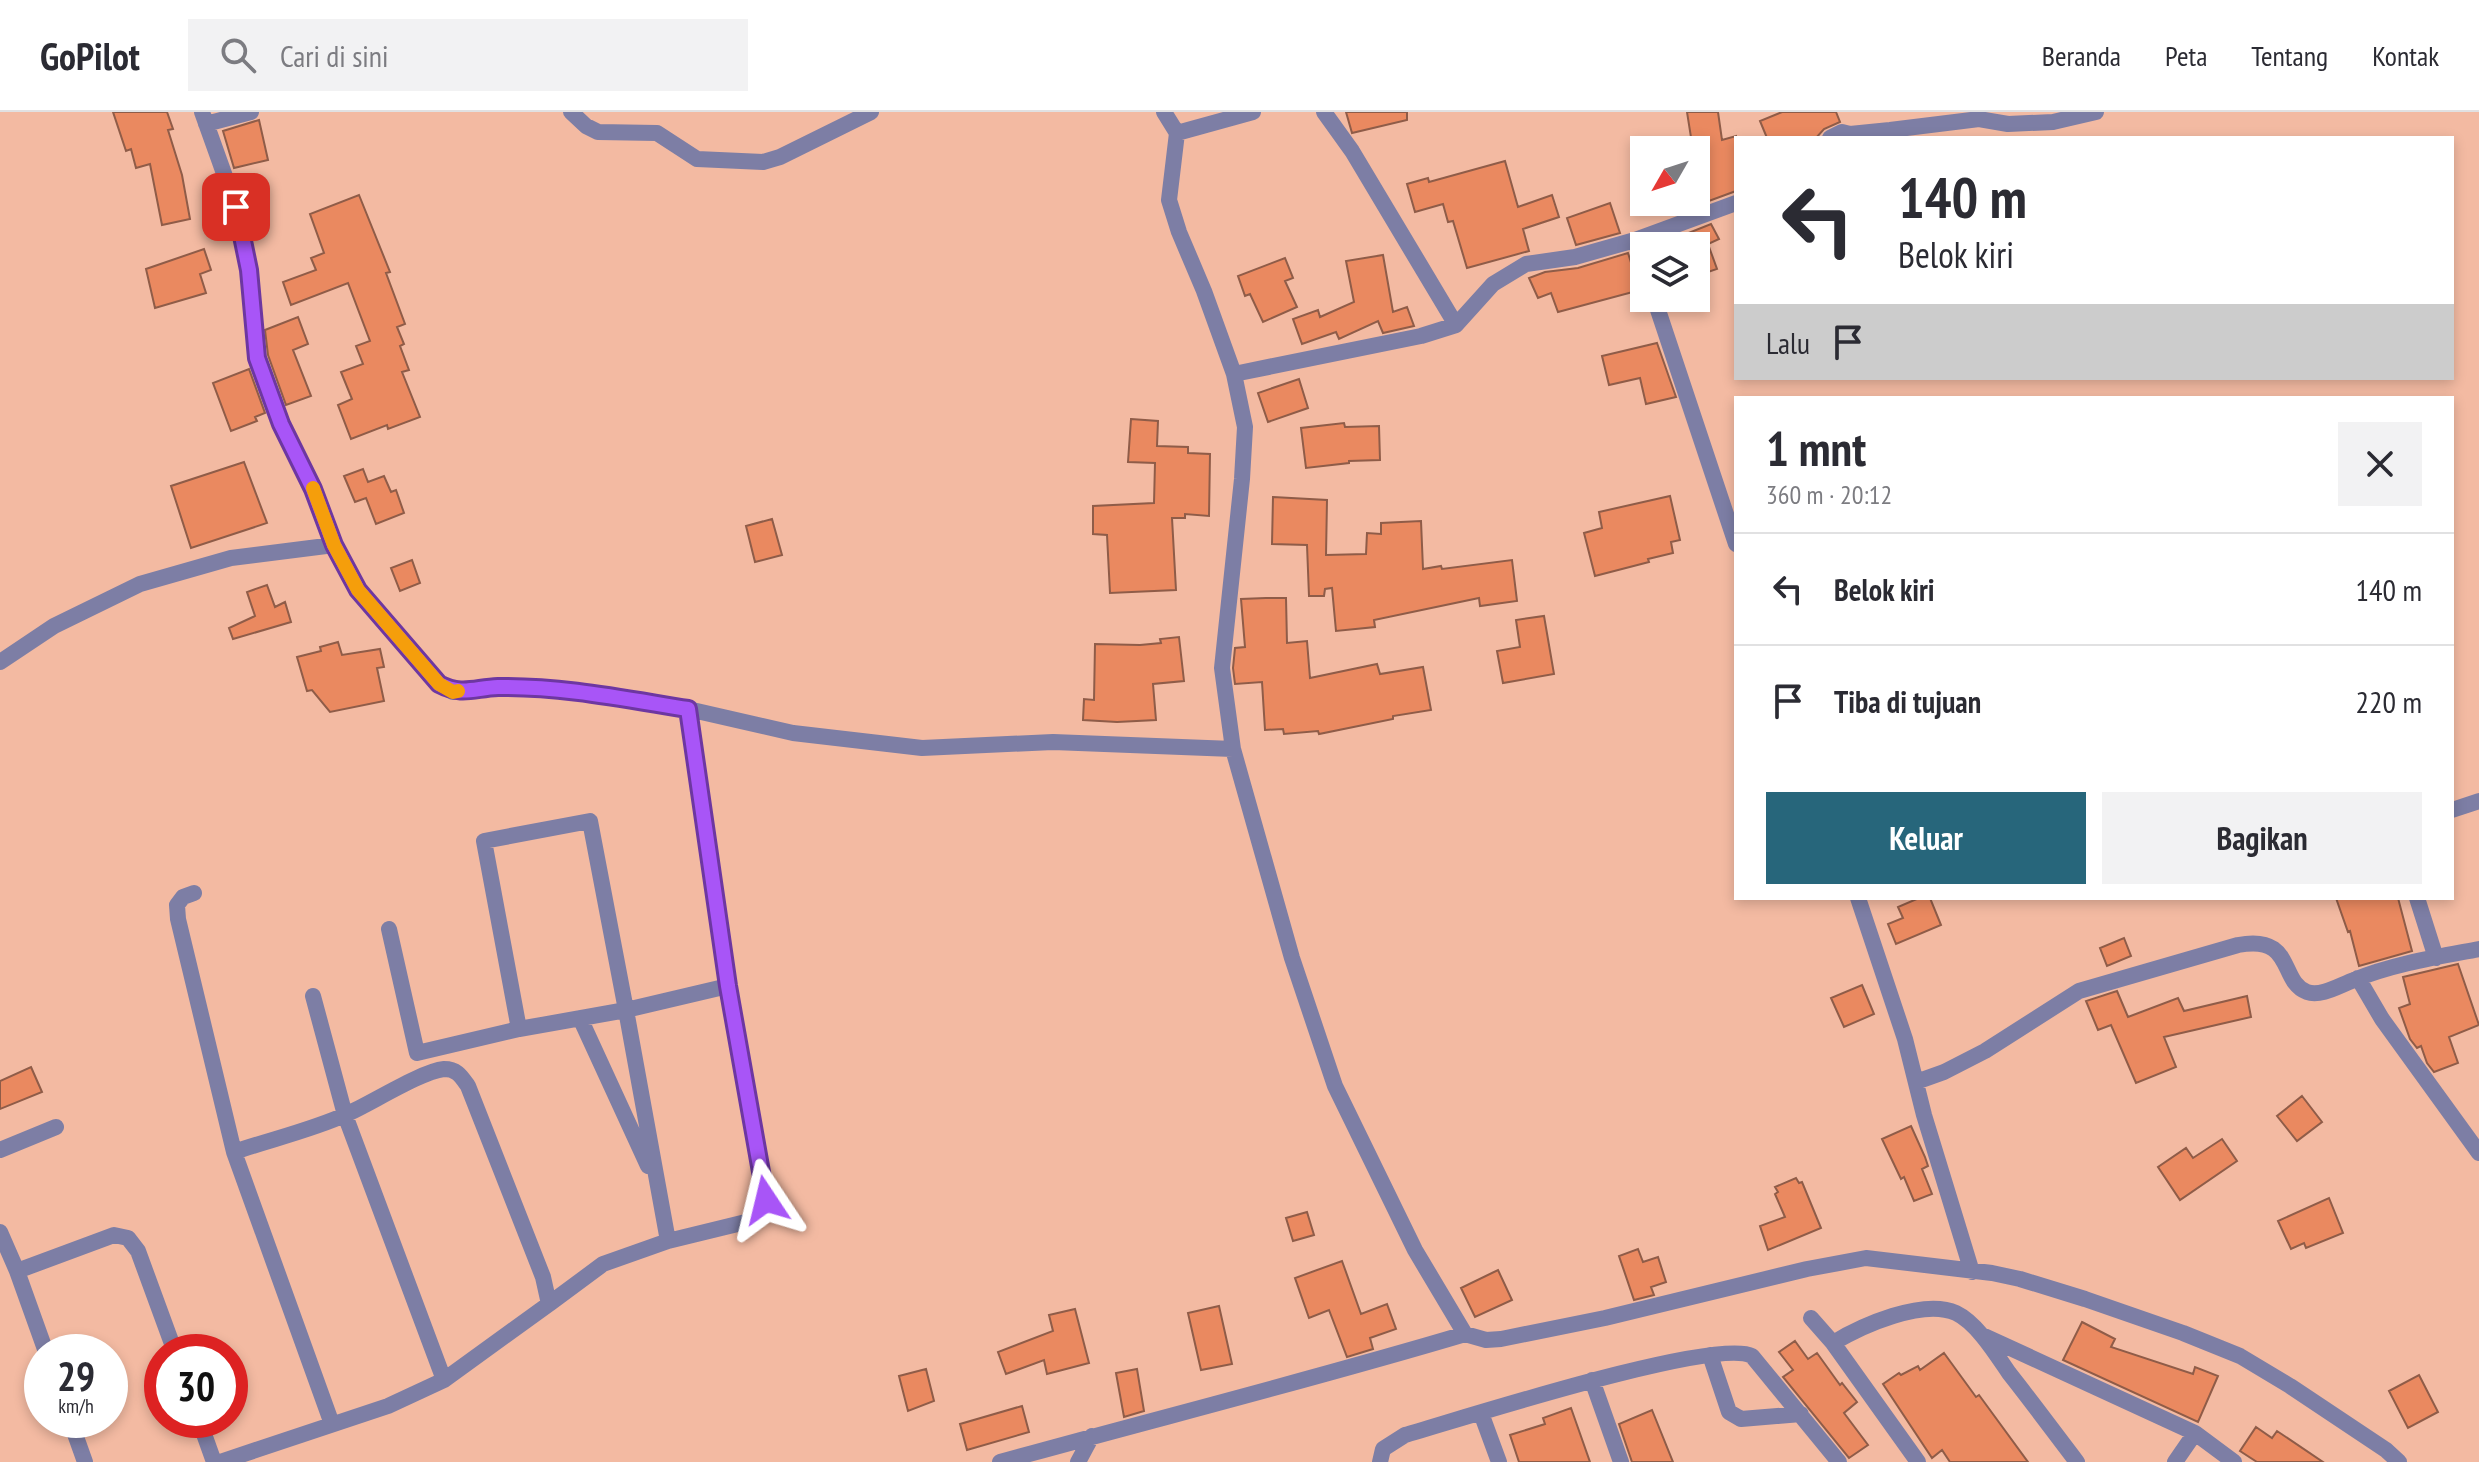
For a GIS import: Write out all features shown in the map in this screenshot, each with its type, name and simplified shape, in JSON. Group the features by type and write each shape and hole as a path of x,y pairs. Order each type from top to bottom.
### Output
{"street":[{"path":"251,112 204,118 236,207 249,270 257,358 281,424 313,489 334,545 358,590 439,684 453,692 496,687 566,690 688,709 793,733 922,748 1053,742 1233,749"},
{"path":"571,112 598,132 657,133 697,159 763,162 780,157 871,112"},
{"path":"1164,112 1177,133 1169,200 1234,374 1245,427 1222,668 1233,749 1292,958 1335,1086 1415,1250 1465,1334"},
{"path":"1177,133 1253,112"},
{"path":"1324,112 1352,151 1456,325"},
{"path":"1834,136 1842,132 1850,134 1979,119 2008,124 2053,122 2096,112"},
{"path":"1657,232 1734,204"},
{"path":"1234,374 1421,336 1456,325 1493,284 1526,264 1575,257 1630,241"},
{"path":"1659,312 1734,538"},
{"path":"0,662 54,626 140,584 231,558 334,545"},
{"path":"207,1438 217,1462 388,1406 444,1380 603,1264 668,1241 754,1220 763,1212 766,1200 728,986 688,709"},
{"path":"2454,809 2479,801"},
{"path":"519,1029 484,841 590,821 668,1241"},
{"path":"194,893 183,897 177,905 178,919 234,1152 332,1424"},
{"path":"1859,900 1905,1039 1972,1272"},
{"path":"2418,900 2436,958"},
{"path":"389,929 417,1053 728,986"},
{"path":"1916,1082 1985,1051 2079,991 2238,945 2262,942 2277,952 2299,987 2308,993 2330,990 2358,978 2479,949"},
{"path":"2358,978 2382,1019 2479,1153"},
{"path":"313,996 345,1115 444,1380"},
{"path":"580,1018 659,1189"},
{"path":"234,1152 345,1115 441,1069 460,1073 468,1086 543,1277 549,1304"},
{"path":"0,1150 56,1127"},
{"path":"0,1232 40,1334"},
{"path":"17,1271 114,1235 128,1238 138,1251 168,1334"},
{"path":"1000,1462 1335,1373 1465,1334 1486,1340 1516,1336 1866,1258 2020,1279 2183,1333 2240,1356 2386,1450 2399,1462"},
{"path":"1833,1343 1910,1311 1936,1309 1956,1313 1980,1334 2077,1462"},
{"path":"1811,1318 1833,1343 1918,1462"},
{"path":"1980,1334 2195,1433 2234,1462"},
{"path":"1380,1462 1383,1449 1405,1435 1592,1380 1735,1352 1752,1356 1839,1462"},
{"path":"1710,1355 1732,1415 1741,1419 1801,1414"},
{"path":"1592,1380 1621,1462"},
{"path":"1481,1413 1499,1462"},
{"path":"2175,1462 2195,1433"},
{"path":"1078,1462 1092,1436"},
{"path":"76,1438 85,1462"}],"building":[{"path":"113,112 167,112 173,129 168,130 182,175 190,219 162,225 150,164 136,168 131,149 126,151"},
{"path":"1346,112 1407,112 1407,120 1352,133"},
{"path":"1687,112 1718,112 1722,140 1734,137 1734,192 1710,201 1710,136 1691,136"},
{"path":"1782,112 1836,112 1840,122 1824,129 1818,136 1766,136 1760,121"},
{"path":"259,120 268,160 234,168 223,131"},
{"path":"1505,161 1518,207 1552,195 1559,217 1523,229 1529,251 1467,268 1453,221 1448,222 1443,204 1415,212 1407,184 1428,178 1429,182"},
{"path":"359,195 390,272 386,273 405,324 397,327 409,370 402,372 420,417 388,429 387,425 351,439 338,405 352,399 341,372 363,364 356,346 370,341 348,283 291,305 283,282 316,270 311,258 324,253 310,214"},
{"path":"1610,203 1620,233 1576,245 1567,218"},
{"path":"1711,224 1719,239 1710,243 1710,232 1691,232"},
{"path":"204,249 211,270 200,274 206,293 155,308 146,269"},
{"path":"1710,250 1717,269 1710,271"},
{"path":"1628,253 1630,293 1558,312 1551,293 1538,298 1529,278 1545,272 1578,268"},
{"path":"1383,255 1393,312 1407,307 1414,326 1383,333 1378,321 1339,339 1336,332 1302,344 1293,319 1318,310 1320,317 1354,302 1346,261"},
{"path":"1285,258 1293,278 1285,281 1297,307 1263,322 1250,294 1245,296 1238,276"},
{"path":"298,317 308,344 293,350 311,396 286,405 268,355 265,330"},
{"path":"1657,343 1676,397 1646,404 1640,378 1609,385 1602,356"},
{"path":"249,369 265,413 255,417 257,421 231,431 213,383"},
{"path":"1299,379 1308,408 1268,422 1258,393"},
{"path":"1131,419 1158,421 1157,446 1188,447 1188,453 1210,454 1209,516 1185,514 1185,518 1172,518 1176,590 1110,593 1107,535 1093,534 1093,506 1154,503 1155,463 1128,462"},
{"path":"1344,423 1345,427 1379,426 1380,460 1306,468 1301,428"},
{"path":"244,462 267,523 191,548 171,486"},
{"path":"363,469 368,482 384,476 391,492 396,490 404,513 376,524 366,498 355,502 344,476"},
{"path":"1670,496 1680,540 1671,542 1673,553 1595,576 1584,533 1602,528 1599,512"},
{"path":"1273,497 1327,500 1326,555 1366,554 1367,533 1381,534 1381,523 1421,521 1423,569 1512,560 1517,601 1480,606 1479,598 1374,620 1375,627 1336,631 1332,588 1325,589 1324,596 1309,596 1307,545 1272,544"},
{"path":"772,519 782,555 755,562 746,526"},
{"path":"412,560 420,583 400,591 391,568"},
{"path":"267,585 275,607 285,602 291,622 233,639 229,628 255,616 247,592"},
{"path":"1286,598 1287,643 1307,641 1310,678 1377,664 1380,674 1423,667 1431,710 1319,734 1318,731 1284,734 1283,729 1265,730 1262,682 1235,684 1235,648 1245,647 1241,599"},
{"path":"1544,616 1554,674 1503,683 1497,651 1520,647 1516,620"},
{"path":"1179,637 1184,681 1153,684 1156,720 1083,720 1084,699 1094,700 1095,644 1140,645"},
{"path":"338,642 342,655 380,649 384,667 377,668 384,701 330,712 312,690 307,691 297,657 321,651 320,647"},
{"path":"1914,900 1931,900 1941,925 1896,944 1888,924 1903,918 1898,907"},
{"path":"2337,900 2399,900 2412,951 2359,966"},
{"path":"2124,938 2131,956 2107,966 2100,948"},
{"path":"2458,964 2479,1025 2449,1037 2458,1063 2434,1072 2421,1046 2417,1048 2410,1039 2399,1008 2410,1004 2403,977"},
{"path":"1862,985 1874,1014 1844,1027 1831,998"},
{"path":"2117,991 2128,1017 2178,998 2184,1011 2247,996 2251,1017 2164,1037 2176,1067 2136,1083 2111,1025 2098,1030 2086,1001"},
{"path":"31,1067 42,1092 0,1109 0,1081"},
{"path":"2302,1096 2322,1122 2297,1141 2277,1116"},
{"path":"1911,1126 1928,1166 1922,1169 1932,1194 1914,1201 1882,1139"},
{"path":"2222,1139 2237,1161 2180,1200 2158,1167 2186,1148 2193,1158"},
{"path":"1796,1178 1799,1183 1802,1182 1821,1228 1768,1250 1760,1226 1785,1217 1775,1187"},
{"path":"2329,1198 2343,1233 2306,1248 2304,1243 2291,1249 2278,1221"},
{"path":"1307,1212 1314,1235 1293,1241 1286,1218"},
{"path":"1638,1249 1643,1262 1658,1257 1666,1282 1651,1287 1654,1295 1634,1300 1619,1256"},
{"path":"1342,1261 1361,1314 1387,1304 1396,1329 1370,1338 1373,1349 1347,1357 1329,1310 1309,1318 1295,1278"},
{"path":"1498,1270 1512,1300 1475,1317 1461,1288"},
{"path":"1219,1306 1232,1364 1201,1370 1188,1313"},
{"path":"1075,1309 1089,1363 1047,1374 1044,1360 1006,1374 998,1352 1053,1331 1049,1315"},
{"path":"2082,1322 2115,1339 2111,1347 2193,1374 2195,1367 2218,1376 2198,1422 2063,1360"},
{"path":"1795,1341 1808,1359 1817,1353 1840,1385 1842,1383 1857,1402 1844,1413 1868,1445 1849,1458 1783,1377 1793,1370 1779,1352"},
{"path":"1944,1353 2028,1462 1950,1462 1942,1450 1932,1458 1883,1384 1899,1373 1901,1375 1918,1366 1920,1370"},
{"path":"926,1369 934,1401 908,1411 899,1376"},
{"path":"1137,1369 1144,1411 1124,1417 1116,1373"},
{"path":"2419,1375 2438,1412 2408,1428 2389,1391"},
{"path":"1022,1406 1029,1432 967,1450 960,1424"},
{"path":"1571,1408 1590,1462 1519,1462 1510,1435 1545,1424 1543,1418"},
{"path":"1652,1410 1673,1462 1632,1462 1619,1424"},
{"path":"2256,1427 2272,1438 2277,1431 2323,1462 2257,1462 2240,1451"}],"slow traffic":[{"path":"313,488 334,545 358,590 439,684 453,692 458,691"}],"route":[{"path":"236,207 249,270 257,358 281,424 313,489 334,545 358,590 439,684 453,692 496,687 566,690 688,709 728,986 766,1200"}]}
